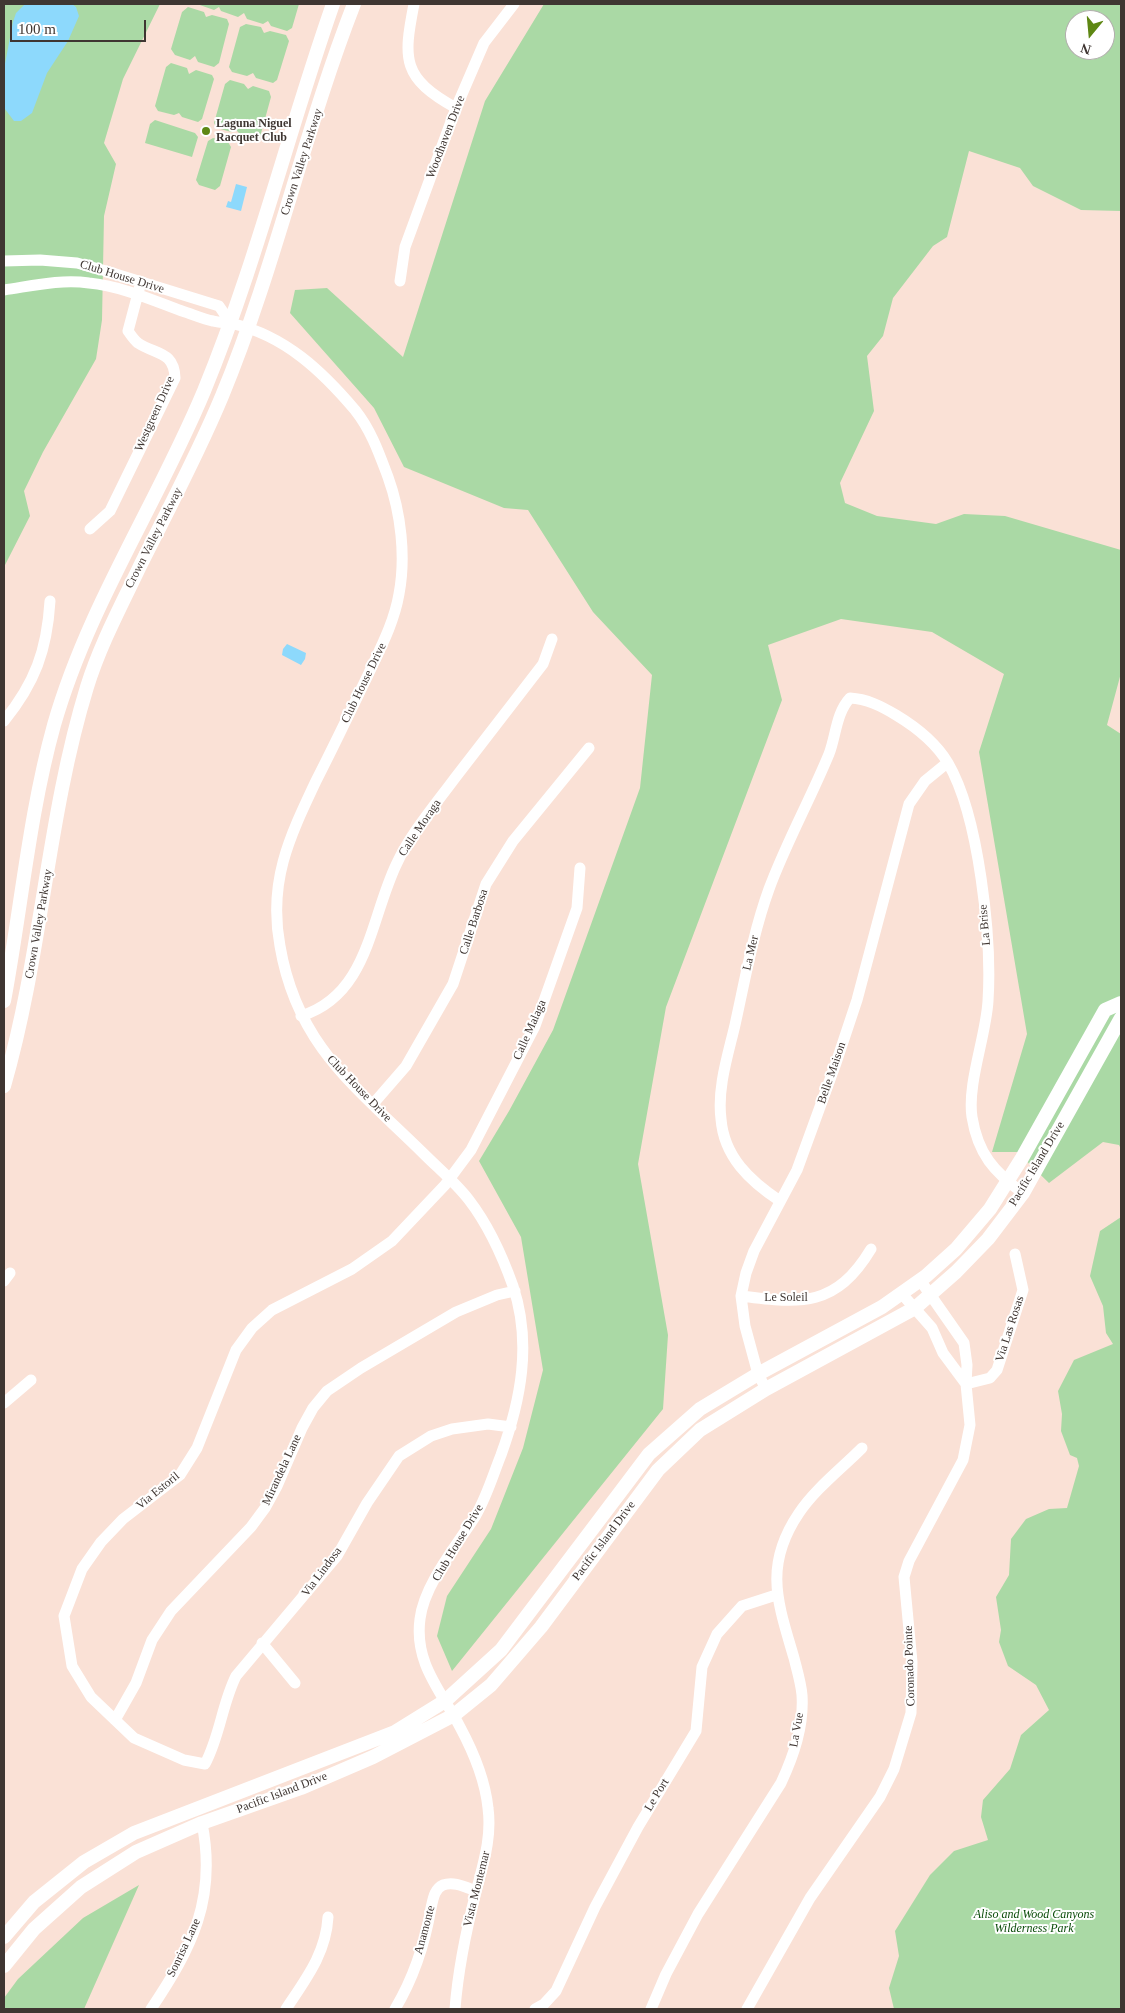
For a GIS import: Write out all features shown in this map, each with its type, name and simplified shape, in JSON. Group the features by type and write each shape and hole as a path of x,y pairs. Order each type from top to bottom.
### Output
{"main road":[{"name":"Crown Valley Parkway","path":"4,1001 45,763 67,686 108,586 187,428 230,322 333,4"},
{"name":"Crown Valley Parkway","path":"4,1086 23,1014 68,760 88,684 118,611 213,416 248,328 354,4"},
{"name":"Pacific Island Drive","path":"4,1937 34,1902 84,1862 134,1833 395,1732 445,1702 501,1650 649,1454 700,1409 758,1374 902,1294 956,1249 990,1209 1008,1182 1105,1010 1121,1003 1121,1010"},
{"name":"Pacific Island Drive","path":"4,1966 34,1929 81,1887 136,1852 202,1823 301,1788 355,1765 454,1715 491,1685 536,1633 658,1470 700,1430 766,1389 915,1308 956,1272 988,1239 1023,1193 1121,1018"},
{"path":"170,1820 192,1820 202,1823 204,1816 212,1810 219,1799"}],"street":[{"path":"414,4 407,43 409,61 418,81 423,87 456,108"},
{"name":"Woodhaven Drive","path":"400,282 405,247 456,108 484,43 514,4"},
{"name":"Club House Drive","path":"4,260 77,263 219,306 230,322"},
{"name":"Club House Drive","path":"4,290 63,281 95,283 138,295 210,321 230,322 267,335 296,352 361,417 374,439 393,490 400,522 402,558 399,593 387,635 294,826 278,880 275,899 279,945 284,968 301,1016 328,1058 468,1198 493,1236 520,1311 522,1373 511,1427 480,1506 428,1592 421,1611 419,1630 422,1659 429,1678 454,1715"},
{"name":"Westgreen Drive","path":"90,529 110,511 174,378 174,366 168,357 138,343 128,331 141,282"},
{"path":"4,721 32,681 41,659 49,627 50,601"},
{"name":"Calle Moraga","path":"301,1016 322,1008 348,984 360,965 382,897 397,861 431,810 543,664 552,639"},
{"name":"La Brise","path":"850,698 862,699 884,708 907,722 931,742 947,763 962,792 970,820 982,892 987,942 988,1000 973,1089 972,1115 976,1135 987,1161 1008,1182 1023,1193"},
{"name":"La Mer","path":"780,1201 744,1173 733,1157 720,1119 725,1072 760,914 785,850 830,752 843,706 850,698"},
{"name":"Calle Barbosa","path":"373,1104 406,1066 453,984 486,884 513,841 589,748"},
{"name":"Belle Maison","path":"766,1389 758,1374 745,1326 741,1296 754,1251 804,1150 857,1000 909,804 925,781 947,763"},
{"name":"Calle Malaga","path":"448,1178 471,1150 534,1026 577,908 580,868"},
{"name":"Via Estoril","path":"205,1764 184,1760 134,1738 92,1696 72,1666 64,1616 82,1569 101,1542 123,1518 180,1475 197,1448 236,1350 252,1328 272,1310 352,1269 392,1241 445,1185 448,1178"},
{"name":"Le Soleil","path":"741,1296 776,1300 821,1297 842,1286 859,1269 871,1249"},
{"name":"Via Las Rosas","path":"966,1384 990,1378 997,1370 1023,1290 1015,1254"},
{"name":"Coronado Pointe","path":"747,2009 810,1898 880,1797 894,1769 904,1739 912,1704 912,1662 904,1577 909,1562 963,1460 970,1425 964,1343 920,1280"},
{"name":"Mirandela Lane","path":"115,1720 136,1684 152,1640 171,1611 251,1527 265,1508 277,1486 302,1428 313,1408 327,1391 361,1368 456,1312 497,1294 514,1291"},
{"path":"902,1294 932,1328 943,1353 966,1384"},
{"path":"4,1403 31,1380"},
{"name":"Via Lindosa","path":"205,1764 214,1747 228,1692 236,1676 337,1556 367,1502 399,1456 431,1436 452,1429 488,1424 511,1427"},
{"name":"La Vue","path":"651,2009 674,1959 698,1914 781,1783 797,1742 802,1695 776,1595 776,1570 783,1544 799,1513 862,1448"},
{"name":"Le Port","path":"535,2009 544,2004 556,1991 595,1907 633,1835 696,1731 702,1666 717,1634 742,1606 776,1595"},
{"path":"262,1643 295,1683"},
{"name":"Vista Montemar","path":"454,1715 474,1755 483,1780 490,1816 487,1855 476,1891 461,1958 455,2009"},
{"name":"Sonrisa Lane","path":"151,2009 178,1969 198,1923 206,1891 207,1858 202,1823"},
{"name":"Anamonte","path":"395,2009 405,1992 427,1930 434,1895 441,1886 454,1883 476,1891"},
{"path":"286,2009 318,1960 327,1935 328,1918"}],"green space":[{"path":"4,4 160,4 123,79 104,143 116,164 104,216 102,320 96,359 43,452 24,491 30,516 4,567"},
{"path":"197,4 299,4 292,28 287,31 271,26 268,21 263,24 247,19 244,13 238,17 221,11 219,7 214,10"},
{"path":"544,4 1121,4 1121,211 1081,210 1033,186 1020,168 969,151 947,237 933,246 893,298 883,336 867,356 874,411 840,483 845,503 877,516 936,524 964,514 1005,516 1121,550 1121,673 1107,725 1121,734 1121,1149 1119,1145 1103,1142 1049,1183 1017,1152 992,1152 1027,1034 979,752 1004,674 932,632 841,619 768,645 782,700 666,1007 638,1164 668,1335 663,1409 452,1671 437,1636 447,1596 491,1529 523,1448 543,1370 521,1237 479,1161 509,1111 553,1030 640,788 652,675 593,612 528,510 504,508 404,467 374,408 290,313 295,290 327,288 403,357 485,101"},
{"path":"188,7 204,12 206,17 212,15 227,19 229,24 219,63 214,67 198,62 195,56 190,60 175,55 171,49 182,12"},
{"path":"246,24 261,27 264,33 270,31 286,35 289,41 277,80 273,83 256,78 253,73 247,76 232,72 229,67 240,27"},
{"path":"171,63 187,68 189,74 196,70 212,75 214,79 202,119 198,122 182,117 179,113 174,115 158,111 155,106 166,67"},
{"path":"230,80 244,84 248,89 253,86 269,91 271,97 260,137 256,139 240,134 236,130 231,132 217,128 214,123 225,84"},
{"path":"155,120 195,133 198,137 192,157 145,143 150,124"},
{"path":"213,138 228,142 231,147 220,186 215,190 199,185 196,180 208,141"},
{"name":"Aliso and Wood Canyons Wilderness Park","path":"1121,1217 1121,2009 894,2009 889,1988 899,1956 895,1931 930,1875 954,1851 988,1840 981,1817 983,1800 1010,1769 1021,1735 1049,1710 1036,1685 1008,1666 999,1642 1001,1630 996,1597 1009,1575 1011,1539 1026,1519 1049,1509 1067,1508 1079,1466 1077,1458 1070,1455 1061,1431 1062,1414 1058,1391 1074,1360 1113,1344 1106,1333 1103,1306 1090,1276 1100,1231"},
{"path":"139,1885 84,2009 4,2009 4,1998 18,1979 83,1918"}],"water":[{"path":"25,4 72,4 76,7 79,16 68,41 47,73 32,113 21,121 14,121 5,109 4,69 16,13"},
{"path":"236,184 247,187 241,211 226,207 228,201 231,202"},
{"path":"287,644 306,653 301,665 282,655 283,649"}],"place":[{"name":"Laguna Niguel Racquet Club","path":"206,131"}]}
